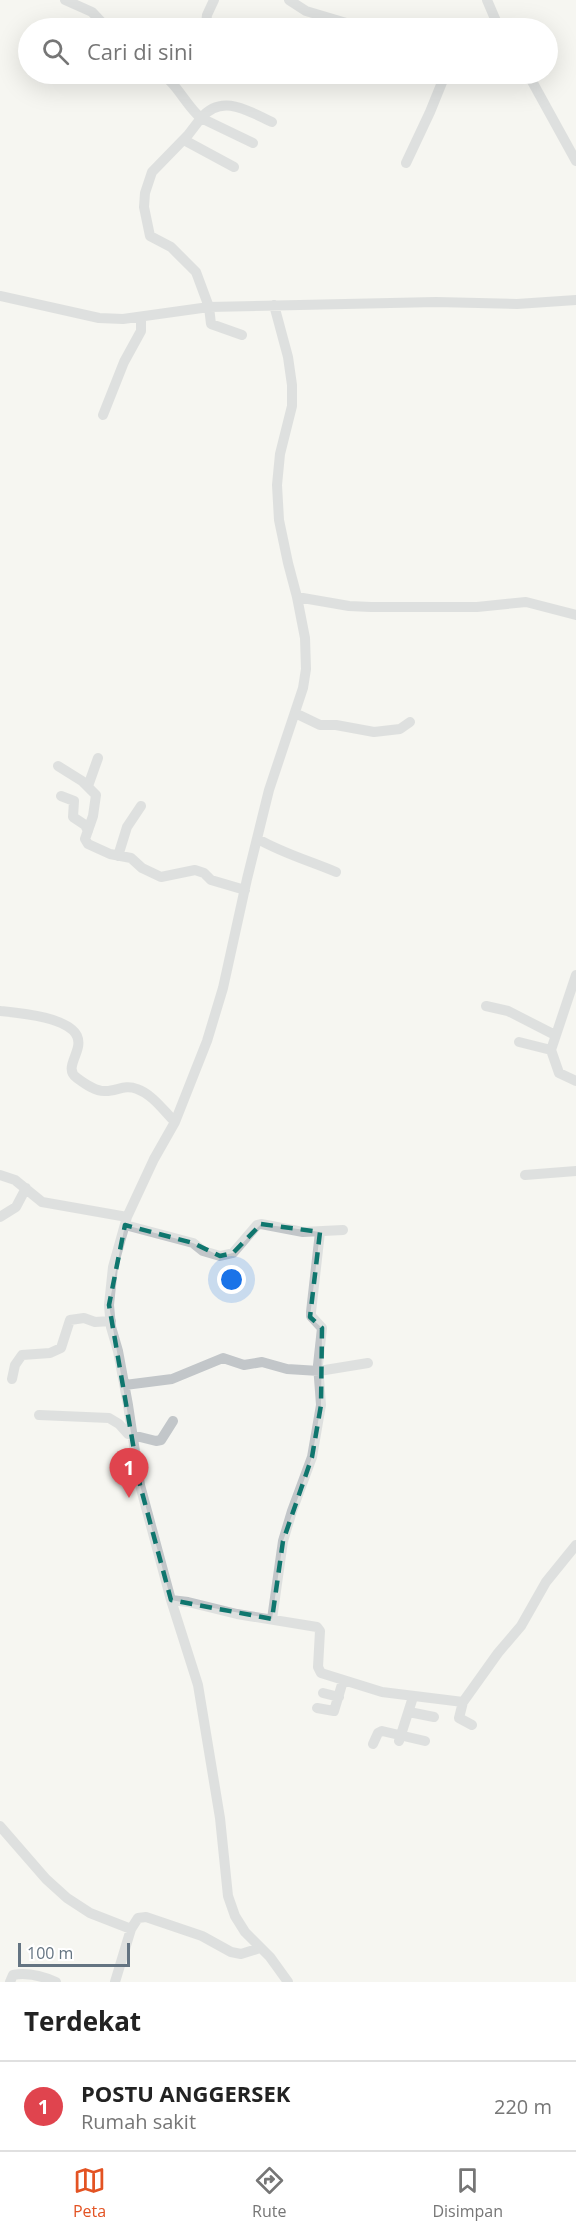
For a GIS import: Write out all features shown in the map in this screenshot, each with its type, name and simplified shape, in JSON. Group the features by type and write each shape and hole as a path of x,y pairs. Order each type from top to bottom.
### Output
{"street":[{"path":"65,0 92,12 98,18"},
{"path":"207,18 214,0"},
{"path":"289,0 306,11 329,18"},
{"path":"487,0 495,18"},
{"path":"172,84 201,118 253,142"},
{"path":"406,163 441,84"},
{"path":"534,84 576,161"},
{"path":"242,335 214,326 210,320 209,307 192,267 168,245 150,236 144,207 145,193 152,172 184,140 201,118 214,107 242,108 272,122"},
{"path":"184,140 234,167"},
{"path":"0,296 99,318 123,319 209,307 436,302 517,304 576,300"},
{"path":"274,305 288,357 292,385 292,406 280,454 277,485 279,520 305,638 306,669 295,713 269,790 223,988 203,1052 176,1122 153,1159 126,1221 113,1267 109,1305 134,1436 140,1485 171,1600 198,1685 220,1818 228,1896 235,1916 245,1932 270,1957 288,1982"},
{"path":"103,415 124,362 141,331 143,323 141,317"},
{"path":"297,597 350,606 371,607 477,607 525,602 576,615"},
{"path":"295,713 320,725 336,725 374,732 400,729 410,722"},
{"path":"88,786 98,758"},
{"path":"57,766 88,786 96,795 86,839 88,844 103,852 134,860 142,868 161,877 195,870 204,873 211,880 244,890"},
{"path":"61,796 74,801 73,817 85,825 88,831"},
{"path":"118,856 126,827 141,806"},
{"path":"258,839 278,851 336,872"},
{"path":"576,975 551,1050 559,1073 576,1081"},
{"path":"486,1006 508,1011 555,1035"},
{"path":"0,1011 43,1017 73,1030 79,1042 78,1052 71,1066 74,1077 102,1091 108,1092 124,1087 136,1088 145,1092 176,1122"},
{"path":"519,1042 551,1050"},
{"path":"525,1175 576,1171"},
{"path":"0,1175 15,1180 42,1202 126,1221 193,1243 202,1251 220,1256 233,1253 257,1225 261,1224 303,1232 343,1230"},
{"path":"0,1217 16,1207 26,1188"},
{"path":"272,1618 283,1541 291,1511 312,1457 321,1405 319,1371 322,1328 311,1316 320,1232"},
{"path":"12,1379 15,1365 22,1355 50,1353 61,1348 69,1320 84,1317 95,1322 111,1321"},
{"path":"125,1385 172,1379 223,1358 244,1365 262,1362 279,1368 319,1371 368,1363"},
{"path":"39,1416 109,1418 119,1424 128,1434 159,1441 173,1421"},
{"path":"471,1725 459,1718 463,1701 521,1626 546,1582 576,1545"},
{"path":"171,1600 314,1626 319,1628 319,1670 321,1673 364,1688 413,1697 463,1701"},
{"path":"317,1708 333,1712 343,1681"},
{"path":"323,1693 339,1696"},
{"path":"400,1739 413,1697"},
{"path":"409,1712 434,1717"},
{"path":"372,1744 378,1732 382,1731 400,1739 425,1741"},
{"path":"0,1826 46,1879 67,1898 90,1913 131,1929"},
{"path":"115,1982 131,1929 138,1918 146,1917 202,1936 231,1952 241,1954 260,1948"},
{"path":"10,1982 13,1975 35,1974 56,1982"}],"highlighted area":[{"path":"261,1224 320,1232 310,1317 322,1328 321,1405 312,1457 283,1541 272,1619 171,1600 140,1485 109,1305 125,1225 193,1243 220,1256 233,1253"}],"place":[{"name":"POSTU ANGGERSEK","path":"129,1498"}]}
